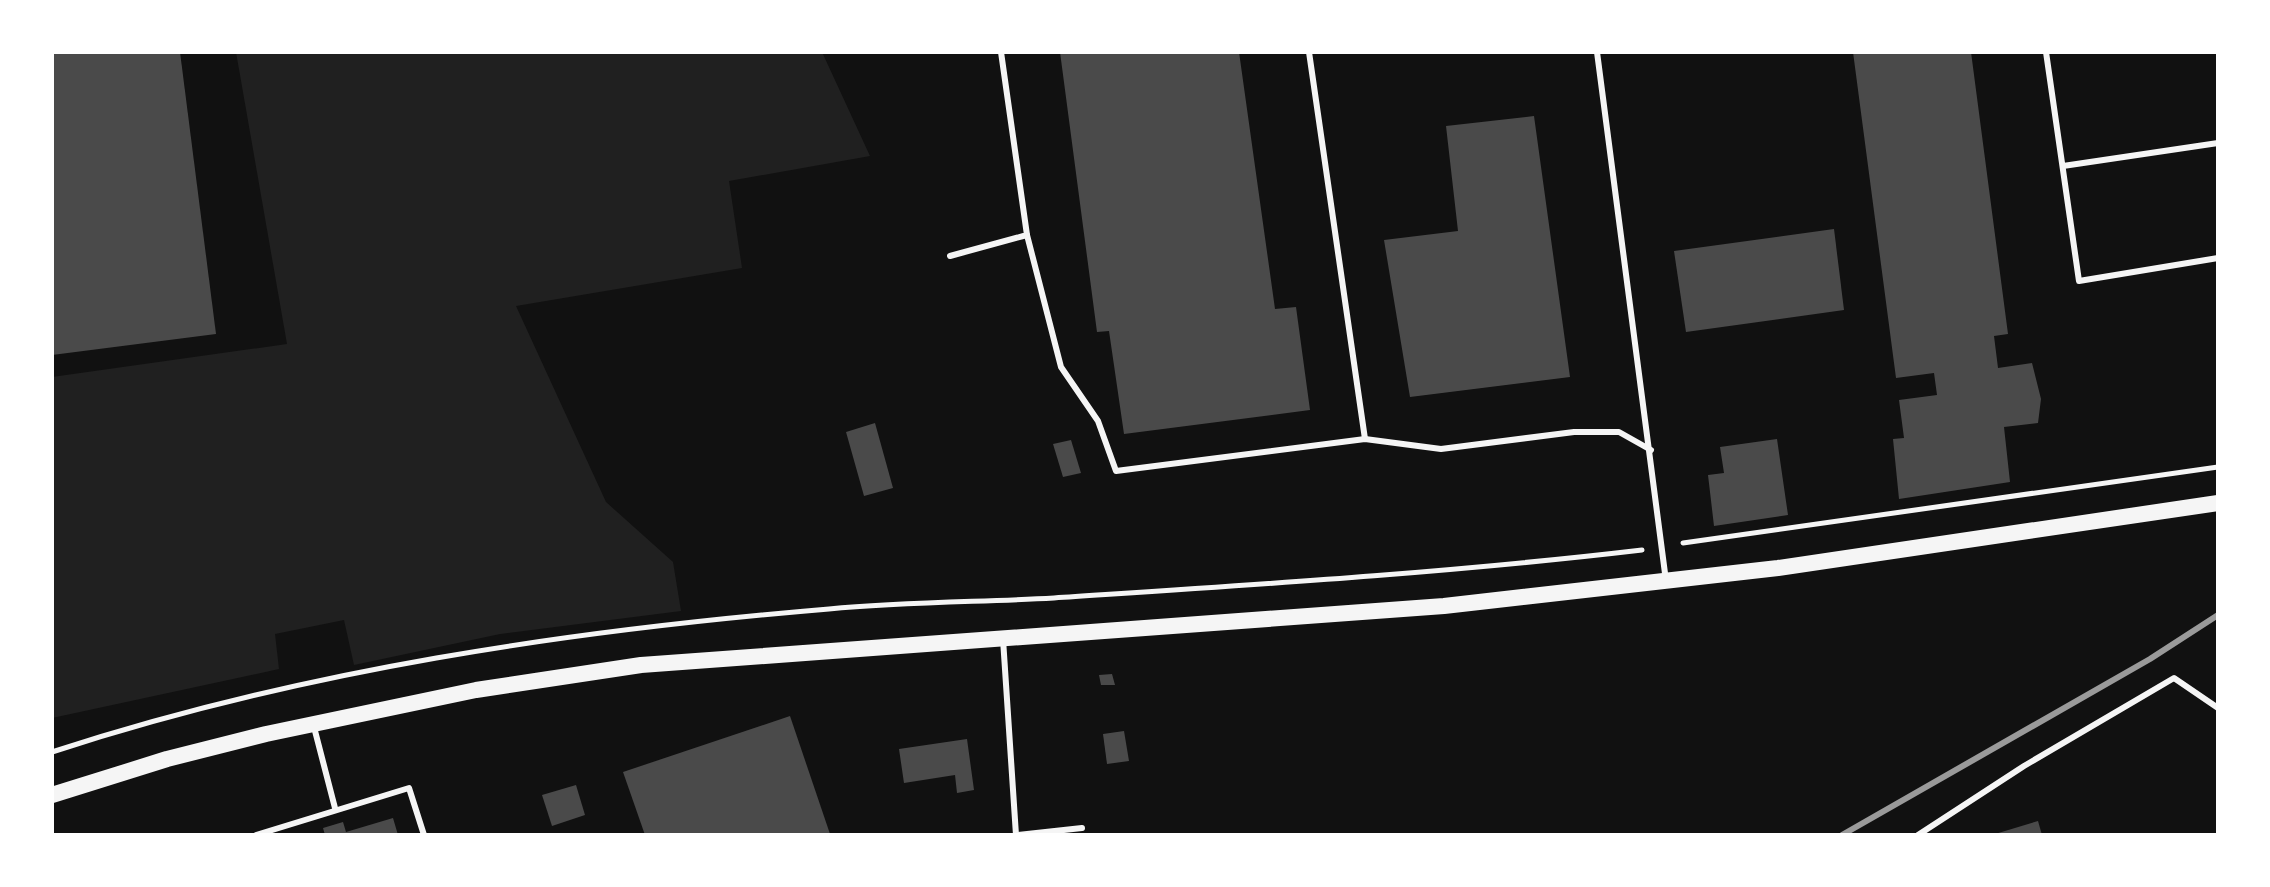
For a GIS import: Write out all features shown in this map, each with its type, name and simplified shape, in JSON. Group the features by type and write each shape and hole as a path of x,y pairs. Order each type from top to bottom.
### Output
{"main road":[{"path":"52,795 167,759 313,724 476,690 641,665 1444,606 1809,563 2218,503"}],"lane":[{"path":"1001,52 1027,235 1061,367 1098,421 1116,471 1365,439 1441,449 1574,432 1619,432 1651,450"},
{"path":"1309,52 1365,439"},
{"path":"1597,52 1666,581"},
{"path":"2046,52 2079,281 2218,258"},
{"path":"2063,166 2218,143"},
{"path":"950,256 1027,235"},
{"path":"1003,638 1017,835 1082,828"},
{"path":"1918,835 2024,766 2174,678 2218,708"},
{"path":"313,724 335,808"},
{"path":"256,835 335,808 409,788 424,835"}],"path":[{"path":"52,752 156,720 240,700 418,661 521,643 831,609 1068,597 1523,564 2218,467"}],"shaded area":[{"path":"236,52 822,52 870,156 729,181 742,268 516,306 606,502 673,562 681,611 500,634 354,665 344,620 275,634 279,669 52,718 52,377 287,344"}],"building":[{"path":"52,52 180,52 216,334 52,355"},
{"path":"1060,52 1239,52 1275,309 1296,307 1310,410 1124,434 1109,331 1097,332"},
{"path":"1853,52 1971,52 2008,334 1994,336 1998,368 2032,363 2041,399 2038,423 2004,427 2010,482 1899,499 1893,439 1904,438 1899,400 1937,395 1934,373 1896,378"},
{"path":"1534,116 1570,377 1410,397 1384,240 1458,231 1446,126"},
{"path":"1834,229 1844,310 1686,332 1674,251"},
{"path":"875,423 893,488 864,496 846,432"},
{"path":"1777,439 1788,515 1714,526 1708,475 1724,473 1720,447"},
{"path":"1071,440 1081,473 1063,477 1053,444"},
{"path":"1112,674 1115,685 1101,685 1099,675"},
{"path":"790,716 830,834 645,835 623,772"},
{"path":"1124,731 1129,761 1107,764 1103,734"},
{"path":"967,739 974,790 957,793 955,775 904,783 899,749"},
{"path":"576,785 585,815 552,826 542,795"},
{"path":"393,818 398,835 325,835 323,828 343,822 346,832"},
{"path":"2038,821 2042,835 1995,835 1995,834"}],"railway":[{"path":"1842,835 2150,659 2218,615"}]}
